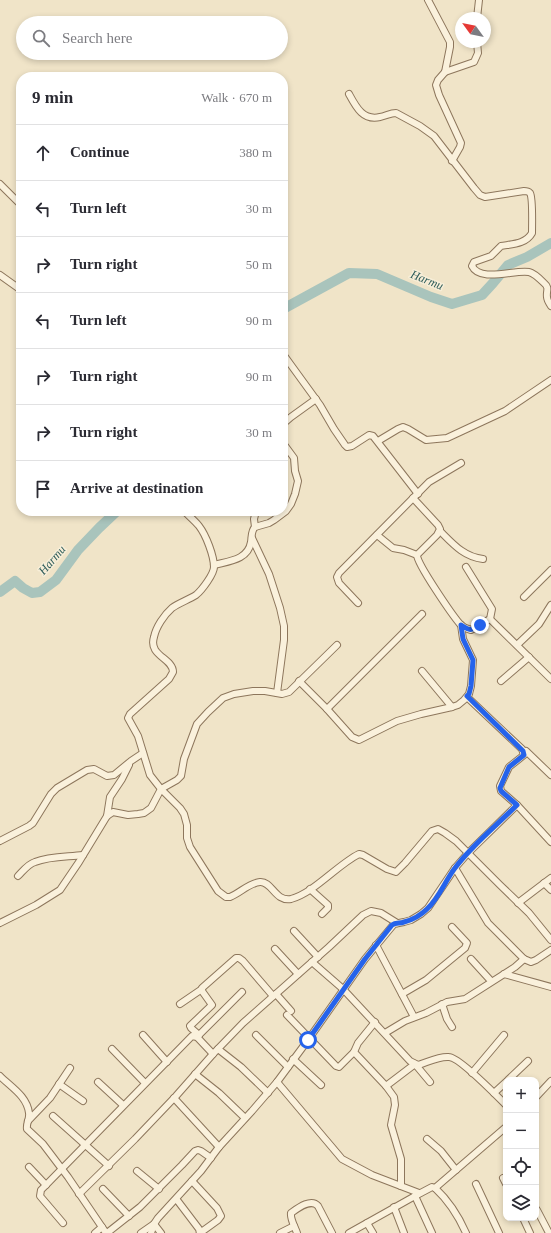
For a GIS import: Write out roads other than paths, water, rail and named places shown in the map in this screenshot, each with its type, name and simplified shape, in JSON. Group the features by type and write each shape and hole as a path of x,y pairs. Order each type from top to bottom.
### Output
{"street":[{"path":"428,0 450,42 445,72"},
{"path":"478,12 479,0"},
{"path":"452,161 461,143 439,95 436,85 438,80 445,72 474,62 478,53 478,48"},
{"path":"350,94 356,107 368,117 381,117 391,113 396,113 425,129 434,136 452,161 482,196 485,197 526,191 529,192 531,195 531,235 520,243 501,246 491,256 472,264 475,270 495,275 524,272 534,274 547,285 547,297 551,306"},
{"path":"0,184 16,200"},
{"path":"0,275 16,286"},
{"path":"288,361 316,400 345,445 348,447 352,446 369,435 373,436 378,441 415,496 438,525 440,531 456,548 465,554 483,559"},
{"path":"378,441 403,427 408,428 426,440 447,438 505,411 551,380"},
{"path":"288,420 316,400"},
{"path":"288,450 294,458 295,471 298,481 295,494 288,508"},
{"path":"358,603 338,583 337,577 339,573 429,482 461,463"},
{"path":"189,516 199,526 205,535 211,552 214,569 200,592 172,608 162,619 153,643 155,649 172,666 173,671 169,679 128,717 142,746 150,775 184,814 189,845 218,891 225,896 232,896 260,882 266,884 278,896 288,899 310,889 359,854 364,855 387,869 396,872 432,831 436,829 445,833 468,853 529,913 551,940"},
{"path":"214,566 242,557 250,547 252,532 255,527 255,516"},
{"path":"255,527 269,523 279,516"},
{"path":"417,555 440,531"},
{"path":"377,535 393,548 417,555"},
{"path":"252,538 268,574 280,608 284,626 284,640 277,693"},
{"path":"417,555 418,560 433,586 461,625 468,630 471,630 490,619 492,609 466,567"},
{"path":"524,597 551,570"},
{"path":"517,645 539,624 551,605"},
{"path":"327,709 422,614"},
{"path":"490,619 493,620 551,679"},
{"path":"299,681 352,737 359,740 397,721 460,704 469,694 473,660 463,639 461,625"},
{"path":"107,816 113,812 128,815 144,813 151,808 161,789 180,777 184,759 197,724 220,701 234,694 243,692 265,691 282,694 289,692 337,645"},
{"path":"501,681 529,657"},
{"path":"422,671 452,707"},
{"path":"467,696 523,751 524,755 509,767 500,788 501,791 517,805 551,842"},
{"path":"526,751 551,775"},
{"path":"0,841 29,826 51,794 57,788 87,770 94,769 107,776 114,775 143,753"},
{"path":"0,923 36,905 57,892 63,886 107,816 110,796 122,779 131,761"},
{"path":"151,1233 154,1224 166,1207 201,1171 219,1148 277,1082 309,1039 343,989 392,925 411,920 428,908 455,868 468,853 517,805"},
{"path":"18,876 29,865 36,861 49,858 83,855"},
{"path":"455,868 488,923 524,959 531,962 551,950"},
{"path":"518,903 551,878"},
{"path":"544,883 551,890"},
{"path":"310,889 328,905 328,908 322,914"},
{"path":"79,1194 109,1166 243,1023 318,957 366,912 371,911 381,913 397,923"},
{"path":"402,994 426,980 467,946 467,943 452,927"},
{"path":"294,931 318,957"},
{"path":"376,944 414,1017"},
{"path":"275,949 298,974"},
{"path":"180,1004 202,989 204,985 237,958 243,961 274,995 309,1039 336,1066 339,1067 354,1052 358,1043 375,1022"},
{"path":"471,959 491,982"},
{"path":"385,1033 450,1000 465,999 524,959"},
{"path":"312,962 343,989 410,1061 415,1064 430,1082"},
{"path":"504,974 551,987"},
{"path":"202,989 212,1005 190,1026 198,1036 216,1052 241,1067 268,1093"},
{"path":"63,1223 40,1196 41,1190 192,1036 198,1036 242,992"},
{"path":"442,1004 447,1019 452,1027"},
{"path":"143,1035 167,1062"},
{"path":"256,1035 288,1067"},
{"path":"472,1073 504,1035"},
{"path":"112,1049 146,1083"},
{"path":"354,1052 391,1092 395,1102 391,1125 401,1158 401,1186"},
{"path":"386,1086 415,1064 418,1065 451,1057 472,1073 503,1102"},
{"path":"293,1060 321,1085"},
{"path":"511,1077 528,1061"},
{"path":"28,1121 47,1103 70,1068"},
{"path":"195,1074 219,1093 245,1118"},
{"path":"0,1076 24,1098 29,1113 27,1129 43,1144 106,1233 129,1216 159,1189 195,1151 198,1150 211,1158"},
{"path":"539,1094 551,1081"},
{"path":"98,1082 123,1105"},
{"path":"277,1082 342,1160 372,1175 417,1194 432,1233"},
{"path":"59,1084 83,1101"},
{"path":"494,1093 503,1085"},
{"path":"174,1098 219,1148"},
{"path":"53,1116 109,1166"},
{"path":"349,1233 417,1194 432,1187 435,1188 503,1130"},
{"path":"427,1139 442,1151 456,1170"},
{"path":"29,1167 46,1185"},
{"path":"137,1171 159,1189"},
{"path":"177,1200 199,1229 200,1233 218,1220 221,1214 217,1208 192,1181"},
{"path":"476,1184 499,1233"},
{"path":"435,1188 450,1203 466,1233"},
{"path":"103,1189 129,1216"},
{"path":"297,1233 290,1216 291,1213 313,1202 318,1206 332,1233"},
{"path":"394,1207 404,1233"},
{"path":"539,1214 549,1233"},
{"path":"524,1221 530,1233"},
{"path":"367,1223 372,1233"},
{"path":"141,1233 154,1224"},
{"path":"154,1224 161,1233"},
{"path":"280,1233 294,1226"},
{"path":"95,1233 102,1227"}],"waterway":[{"name":"Harmu","path":"288,306 349,273 377,274 431,297 452,304 482,295 508,265 527,257 551,243"},
{"name":"Harmu","path":"0,592 15,581 32,593 40,592 56,580 78,550 112,516"}]}
